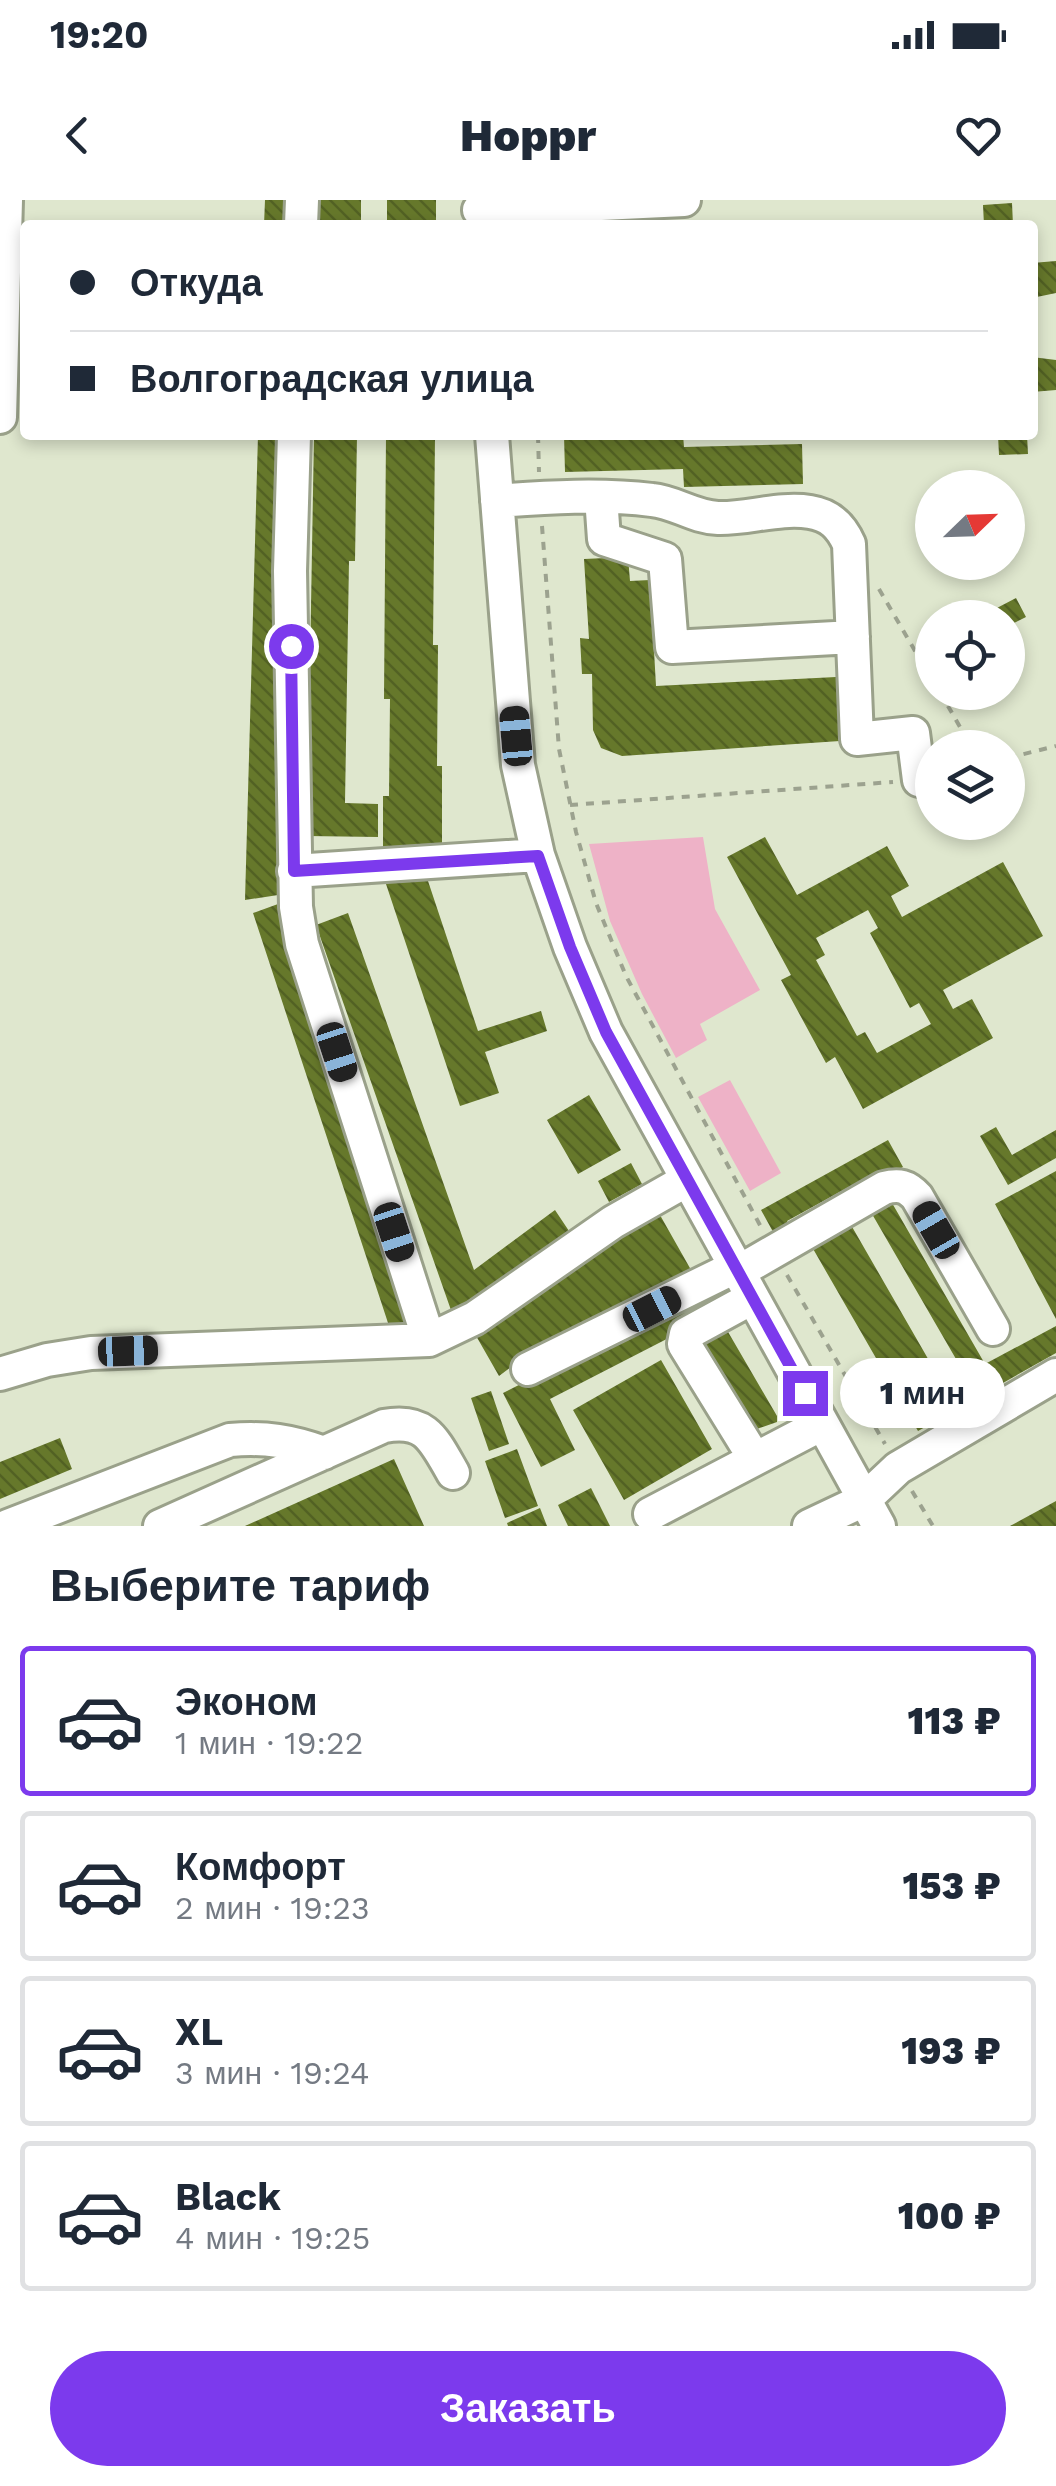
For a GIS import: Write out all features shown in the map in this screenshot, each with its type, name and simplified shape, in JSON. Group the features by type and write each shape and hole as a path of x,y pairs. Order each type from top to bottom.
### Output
{"street":[{"path":"0,417 6,200"},
{"path":"479,212 684,200"},
{"path":"294,440 290,571 294,871 302,944 429,1340"},
{"path":"492,440 518,765 538,856 570,947 606,1032 872,1513"},
{"path":"498,501 601,497 671,503 695,515 718,518 808,511 828,517 842,528 849,544 857,739 914,733 915,741"},
{"path":"601,497 604,538 665,559 672,647 853,637"},
{"path":"294,871 538,856"},
{"path":"0,1374 91,1352 429,1340 475,1318 613,1222 687,1180"},
{"path":"755,1460 684,1337 774,1251 884,1188 908,1188 918,1197 993,1329"},
{"path":"528,1369 742,1279"},
{"path":"809,1526 872,1513 898,1468 1056,1375"},
{"path":"160,1526 384,1426 405,1422 423,1429 436,1442 454,1473"},
{"path":"650,1514 822,1424"},
{"path":"8,1526 230,1440 278,1439 324,1452"}],"path":[{"path":"538,440 559,749 596,903 626,976 774,1251 932,1526"},
{"path":"878,586 915,650"},
{"path":"1025,754 1056,746"},
{"path":"570,805 915,780"}],"shaded area":[{"path":"703,837 715,909 760,990 700,1024 707,1040 676,1058 610,921 589,844"},
{"path":"730,1080 781,1173 750,1191 698,1097"}],"building":[{"path":"265,200 289,200 289,220 264,220"},
{"path":"319,200 361,200 361,220 318,220"},
{"path":"387,200 436,200 436,220 387,220"},
{"path":"1012,203 1013,220 984,220 983,205"},
{"path":"1056,261 1056,293 1038,297 1038,262"},
{"path":"1038,358 1056,360 1056,390 1038,392"},
{"path":"258,440 281,440 274,634 282,634 278,895 245,900"},
{"path":"314,440 357,440 355,561 349,561 345,803 378,804 378,837 307,836"},
{"path":"386,440 435,440 433,645 438,645 437,766 442,766 442,855 383,855 383,796 389,796 390,699 384,699"},
{"path":"564,440 683,440 684,447 802,444 803,484 684,487 683,469 565,472"},
{"path":"998,440 1027,440 1028,454 999,455"},
{"path":"628,557 630,581 650,580 656,686 836,677 840,741 622,756 601,748 593,730 592,674 582,674 580,638 589,639 584,559"},
{"path":"765,837 797,895 887,846 909,886 891,896 902,917 1003,862 1043,936 943,990 953,1009 972,999 993,1038 863,1109 835,1057 826,1063 781,980 791,975 727,857","holes":["868,910 878,928 870,933 910,1008 919,1003 931,1024 877,1053 865,1032 857,1036 816,960 825,955 816,938"]},
{"path":"425,872 478,1031 541,1011 547,1031 485,1052 499,1093 460,1106 386,884"},
{"path":"278,904 417,1323 391,1332 253,913"},
{"path":"348,913 474,1270 555,1210 569,1231 483,1296 452,1313 316,925"},
{"path":"589,1095 621,1150 578,1174 547,1120"},
{"path":"996,1127 1012,1155 1056,1130 1056,1158 1008,1185 980,1136"},
{"path":"888,1140 903,1167 863,1190 858,1182 787,1221 792,1230 777,1239 761,1210"},
{"path":"631,1163 642,1184 609,1202 598,1181"},
{"path":"1056,1171 1056,1319 995,1204"},
{"path":"892,1203 985,1364 1056,1326 1056,1353 918,1431 812,1247 851,1225 946,1390 967,1378 872,1214"},
{"path":"656,1208 695,1277 531,1352 499,1376 475,1334"},
{"path":"680,1303 692,1326 550,1399 575,1450 541,1467 503,1393"},
{"path":"724,1325 777,1422 751,1431 697,1341"},
{"path":"661,1360 712,1449 624,1500 573,1410"},
{"path":"491,1391 509,1444 489,1451 471,1398"},
{"path":"60,1438 72,1469 0,1499 0,1462"},
{"path":"517,1449 538,1506 505,1518 485,1461"},
{"path":"394,1459 424,1526 245,1526"},
{"path":"591,1488 610,1526 568,1526 558,1505"},
{"path":"1056,1501 1056,1526 1010,1526"},
{"path":"540,1508 547,1526 508,1526 507,1523"}],"route":[{"path":"291,646 294,871 538,856 606,1032 805,1393"}]}
